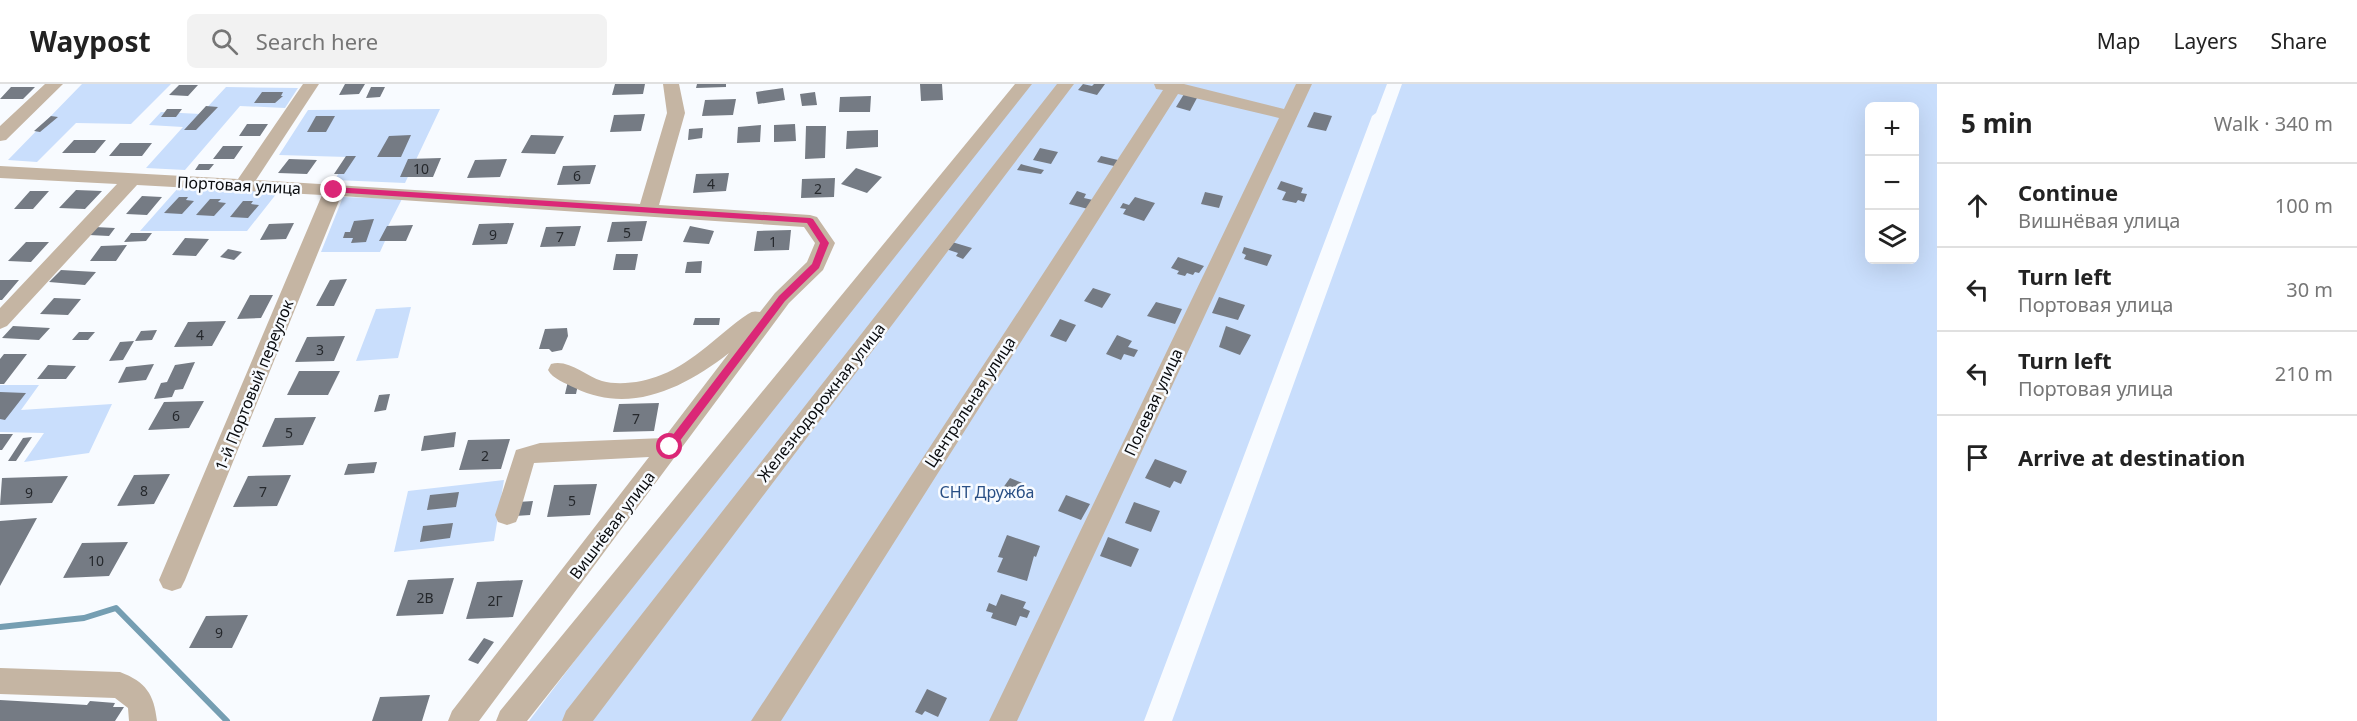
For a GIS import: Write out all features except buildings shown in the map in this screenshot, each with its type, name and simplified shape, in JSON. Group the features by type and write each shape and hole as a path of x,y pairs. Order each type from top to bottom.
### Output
{"street":[{"path":"0,136 55,84"},
{"path":"243,186 311,84"},
{"path":"648,210 676,113 671,84"},
{"path":"510,721 1024,84"},
{"name":"Железнодорожная улица","path":"576,721 1066,84"},
{"name":"Полевая улица","path":"1004,721 1304,84"},
{"path":"1169,85 1289,115"},
{"name":"Центральная улица","path":"765,721 1169,85"},
{"name":"Портовая улица","path":"0,172 810,220 825,243"},
{"path":"0,321 132,179"},
{"name":"1-й Портовый переулок","path":"172,580 334,190"},
{"name":"Вишнёвая улица","path":"462,721 782,298 816,266 825,243"},
{"path":"559,370 605,390 650,389 683,377 782,298"},
{"path":"507,515 524,457 540,452 670,447"},
{"path":"0,681 120,685 141,702 143,721"}],"green space":[{"path":"82,84 171,84 131,124 76,123 37,162 8,160"},
{"name":"СНТ Дружба","path":"1023,84 1387,84 1376,113 1372,116 1144,721 529,721 805,357"},
{"path":"1402,84 1937,84 1937,721 1172,721"},
{"path":"226,87 298,88 285,108 240,106 185,170 146,168 183,127 149,125 161,112 201,114"},
{"path":"440,109 405,183 335,180 347,157 279,155 308,110"},
{"path":"179,187 277,193 247,231 140,231"},
{"path":"343,197 402,199 381,240 385,241 380,252 321,252"},
{"path":"411,307 398,358 356,361 376,309"},
{"path":"0,385 39,385 21,410 112,404 89,453 24,462 44,433 0,432"},
{"path":"504,480 494,541 394,552 408,491"}],"waterway":[{"path":"0,627 84,618 116,608 227,721"}],"route":[{"path":"334,190 810,220 825,243 816,266 782,298 670,447"}]}
